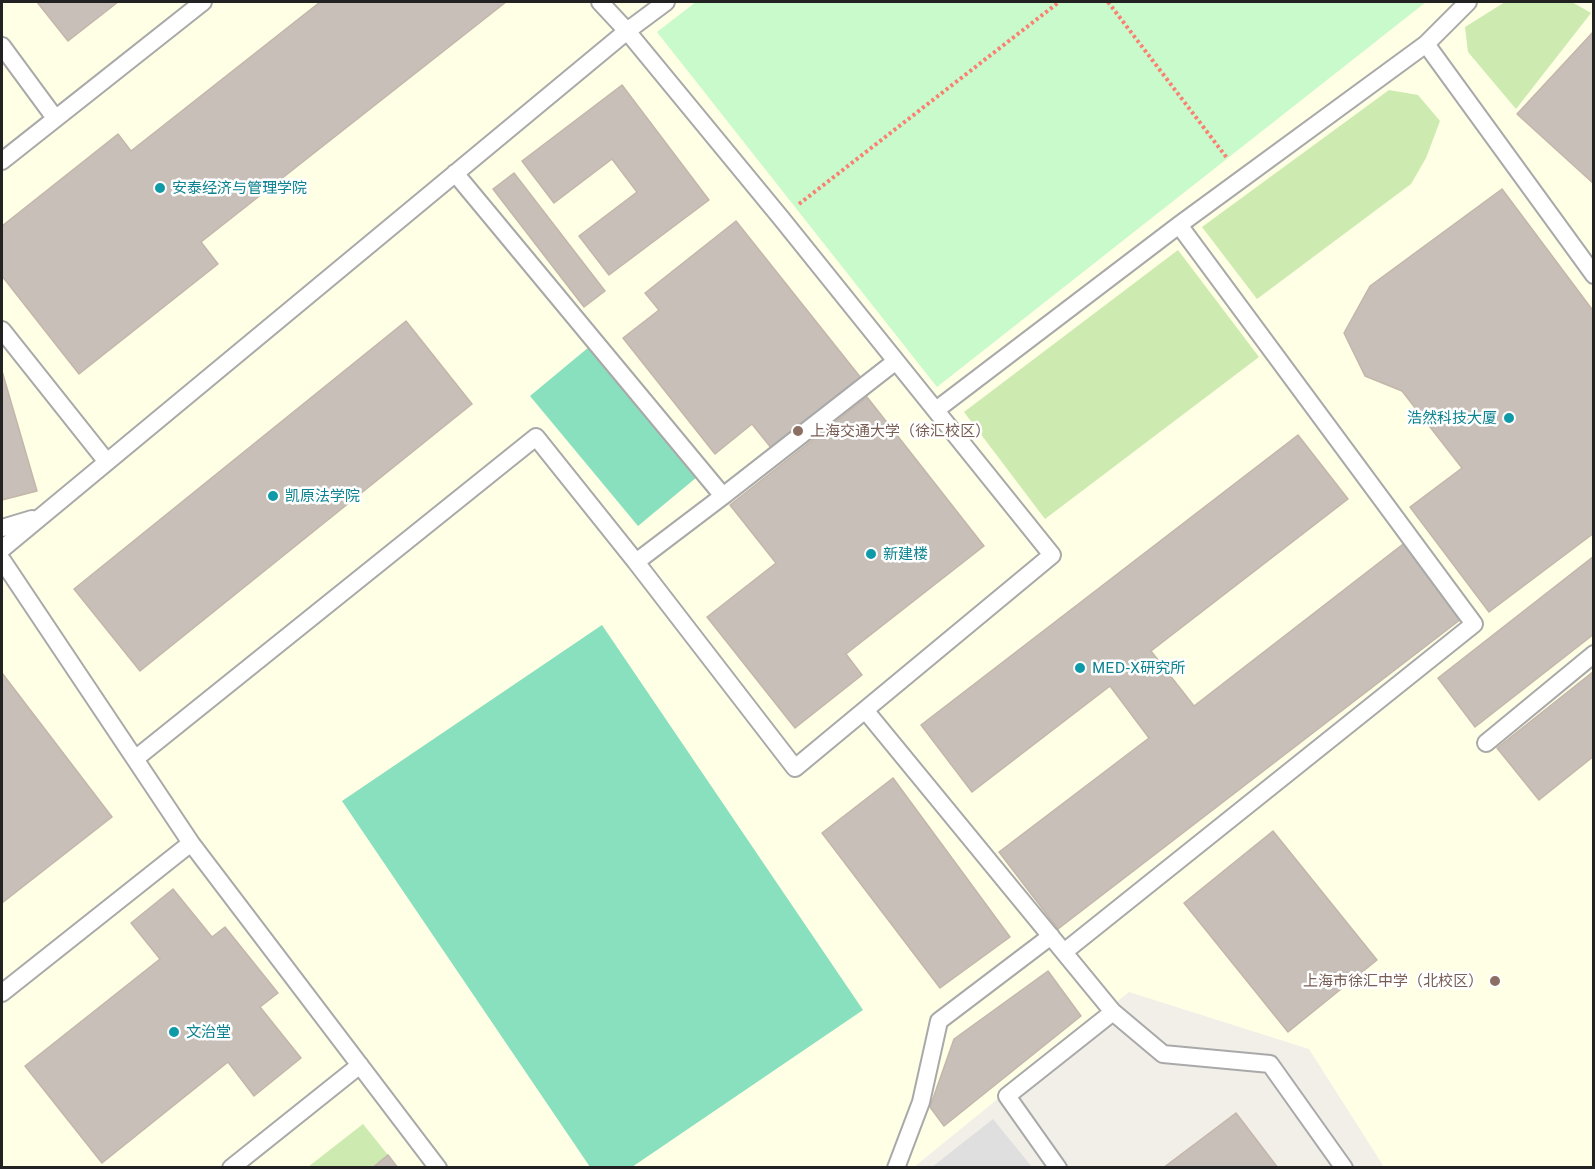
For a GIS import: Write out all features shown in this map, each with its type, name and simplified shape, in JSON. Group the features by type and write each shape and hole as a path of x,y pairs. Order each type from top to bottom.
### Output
{"lane":[{"path":"2,161 203,2"},
{"path":"135,759 536,437 795,768 1052,555 781,218 627,31 600,2"},
{"path":"2,549 627,31 666,2"},
{"path":"936,410 1179,225 1426,44 1468,2"},
{"path":"1426,44 1593,275"},
{"path":"2,46 55,118"},
{"path":"455,173 723,496"},
{"path":"1064,952 1474,624 1179,225"},
{"path":"2,330 107,462"},
{"path":"636,562 896,361"},
{"path":"2,528 41,516"},
{"path":"2,560 191,843 438,1167"},
{"path":"1486,743 1593,654"},
{"path":"866,710 1113,1012 1163,1054 1270,1064 1344,1167"},
{"path":"2,993 191,843"},
{"path":"896,1167 921,1102 939,1021 1051,936"},
{"path":"1058,1167 1006,1096 1113,1012"},
{"path":"231,1167 360,1065"}],"path":[{"path":"781,218 1059,2"},
{"path":"1108,2 1227,158"}],"shaded area":[{"name":"上海交通大学（徐汇校区）","path":"2,2 1593,2 1593,1167 1384,1167 1309,1049 1129,992 914,1167 2,1168"},
{"path":"993,1119 1032,1167 932,1167"}],"green space":[{"path":"696,2 1426,2 937,387 657,32"},
{"path":"1505,2 1572,2 1591,13 1516,109 1468,52 1465,27"},
{"path":"1389,90 1418,95 1440,121 1426,158 1411,184 1257,299 1202,227"},
{"path":"1178,250 1259,357 1045,519 964,412"},
{"path":"589,347 697,477 638,526 530,396"},
{"path":"602,625 863,1010 632,1167 590,1167 342,801"},
{"path":"363,1124 388,1155 372,1167 308,1167"}],"building":[{"path":"37,2 118,2 68,41"},
{"name":"安泰经济与管理学院","path":"320,2 506,2 201,242 218,264 79,374 2,276 2,226 118,134 131,151"},
{"path":"1594,31 1594,184 1517,114"},
{"path":"622,85 709,200 609,275 579,236 637,192 612,159 554,203 522,161"},
{"path":"514,173 605,291 584,307 493,189"},
{"name":"浩然科技大厦","path":"1502,189 1594,312 1594,533 1489,612 1410,507 1462,468 1402,391 1365,376 1344,333 1370,286"},
{"path":"736,221 861,378 772,449 752,424 715,454 623,338 659,310 645,293"},
{"name":"凯原法学院","path":"406,321 472,404 140,671 74,589"},
{"path":"2,371 37,491 2,500"},
{"name":"新建楼","path":"867,397 984,546 846,654 862,675 795,728 707,617 776,563 730,505"},
{"name":"MED-X研究所","path":"1298,435 1348,499 1151,651 1194,706 1407,541 1465,616 1058,929 999,852 1149,738 1110,686 972,792 921,725"},
{"path":"1594,556 1594,634 1475,727 1438,678"},
{"path":"1594,671 1594,756 1539,800 1497,748"},
{"path":"2,673 112,817 2,903"},
{"path":"893,778 1010,937 940,988 822,833"},
{"path":"1273,831 1377,960 1288,1032 1184,903"},
{"name":"文治堂","path":"173,889 212,937 225,927 278,993 260,1007 301,1058 254,1096 228,1062 102,1163 25,1066 160,959 131,923"},
{"path":"1048,971 1081,1016 944,1126 930,1107 954,1039"},
{"path":"1236,1113 1278,1168 1163,1168"},
{"path":"388,1155 398,1168 372,1168"}],"place":[{"name":"安泰经济与管理学院","path":"160,188"},
{"name":"浩然科技大厦","path":"1509,418"},
{"name":"上海交通大学（徐汇校区）","path":"798,431"},
{"name":"凯原法学院","path":"273,496"},
{"name":"新建楼","path":"871,554"},
{"name":"MED-X研究所","path":"1080,668"},
{"name":"上海市徐汇中学（北校区）","path":"1495,981"},
{"name":"文治堂","path":"174,1032"}]}
